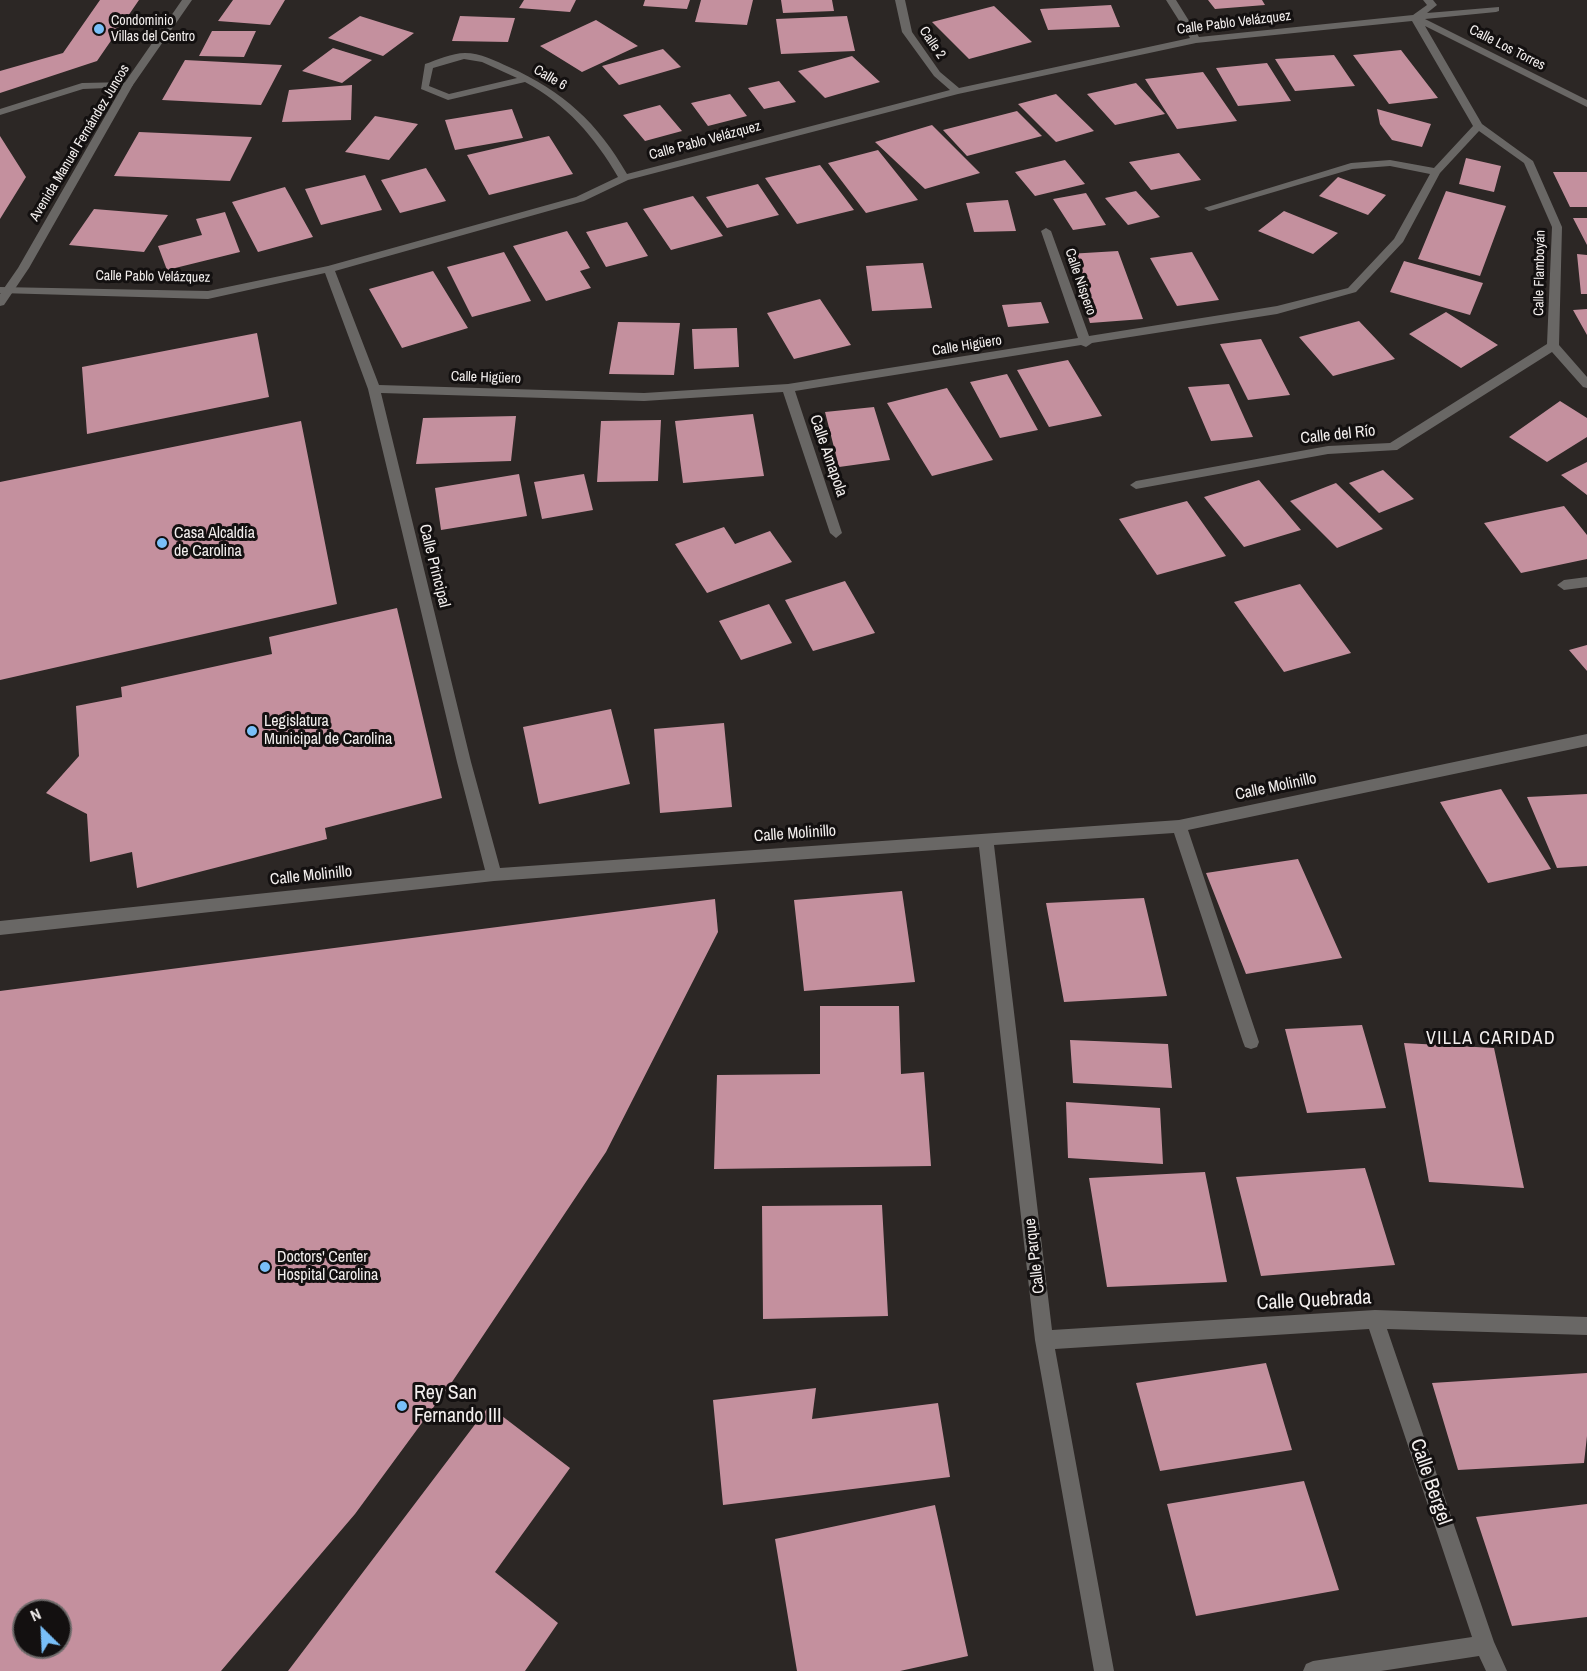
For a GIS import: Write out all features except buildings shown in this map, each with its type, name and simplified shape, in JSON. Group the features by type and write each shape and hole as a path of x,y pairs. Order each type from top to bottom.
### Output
{"street":[{"name":"Avenida Manuel Fernández Juncos","path":"0,302 4,290 128,85 187,0"},
{"name":"Calle 2","path":"900,0 907,32 937,74 957,91"},
{"path":"1171,0 1197,40"},
{"path":"1415,18 1432,5 1428,0"},
{"name":"Calle Pablo Velázquez","path":"4,290 208,295 329,269 580,199 624,178 957,91 1197,40 1496,9"},
{"name":"Calle Los Torres","path":"1415,18 1587,104"},
{"name":"Calle Flamboyán","path":"1415,18 1478,126 1528,161 1557,227 1553,346"},
{"name":"Calle 6","path":"525,79 448,97 424,87 428,66 466,56 499,64 563,100 611,154 624,178"},
{"path":"0,112 82,86 128,85"},
{"name":"Calle Higüero","path":"374,389 644,397 788,388 1086,343 1277,310 1352,290 1399,240 1436,172 1478,126"},
{"path":"1209,208 1351,166 1390,163 1436,172"},
{"name":"Calle Níspero","path":"1046,231 1086,343"},
{"name":"Calle Principal","path":"329,269 374,389 464,762 494,875"},
{"path":"1553,346 1587,384"},
{"name":"Calle del Río","path":"1137,485 1328,450 1394,447 1553,346"},
{"name":"Calle Amapola","path":"788,388 836,533"},
{"path":"1564,585 1587,582"},
{"name":"Calle Molinillo","path":"0,928 494,875 986,838 1179,826 1587,740"},
{"path":"1179,826 1251,1042"},
{"name":"Calle Parque","path":"986,838 1044,1340 1104,1671"},
{"name":"Calle Quebrada","path":"1044,1340 1375,1319 1587,1326"},
{"name":"Calle Bergel","path":"1375,1319 1485,1645 1497,1671"},
{"path":"1312,1671 1485,1645"}],"place":[{"name":"Condominio Villas del Centro","path":"99,29"},
{"name":"Casa Alcaldía de Carolina","path":"162,543"},
{"name":"Legislatura Municipal de Carolina","path":"252,731"},
{"name":"Doctors' Center Hospital Carolina","path":"265,1267"},
{"name":"Rey San Fernando III","path":"402,1406"}],"district":[{"name":"VILLA CARIDAD","path":"1491,1039"}]}
